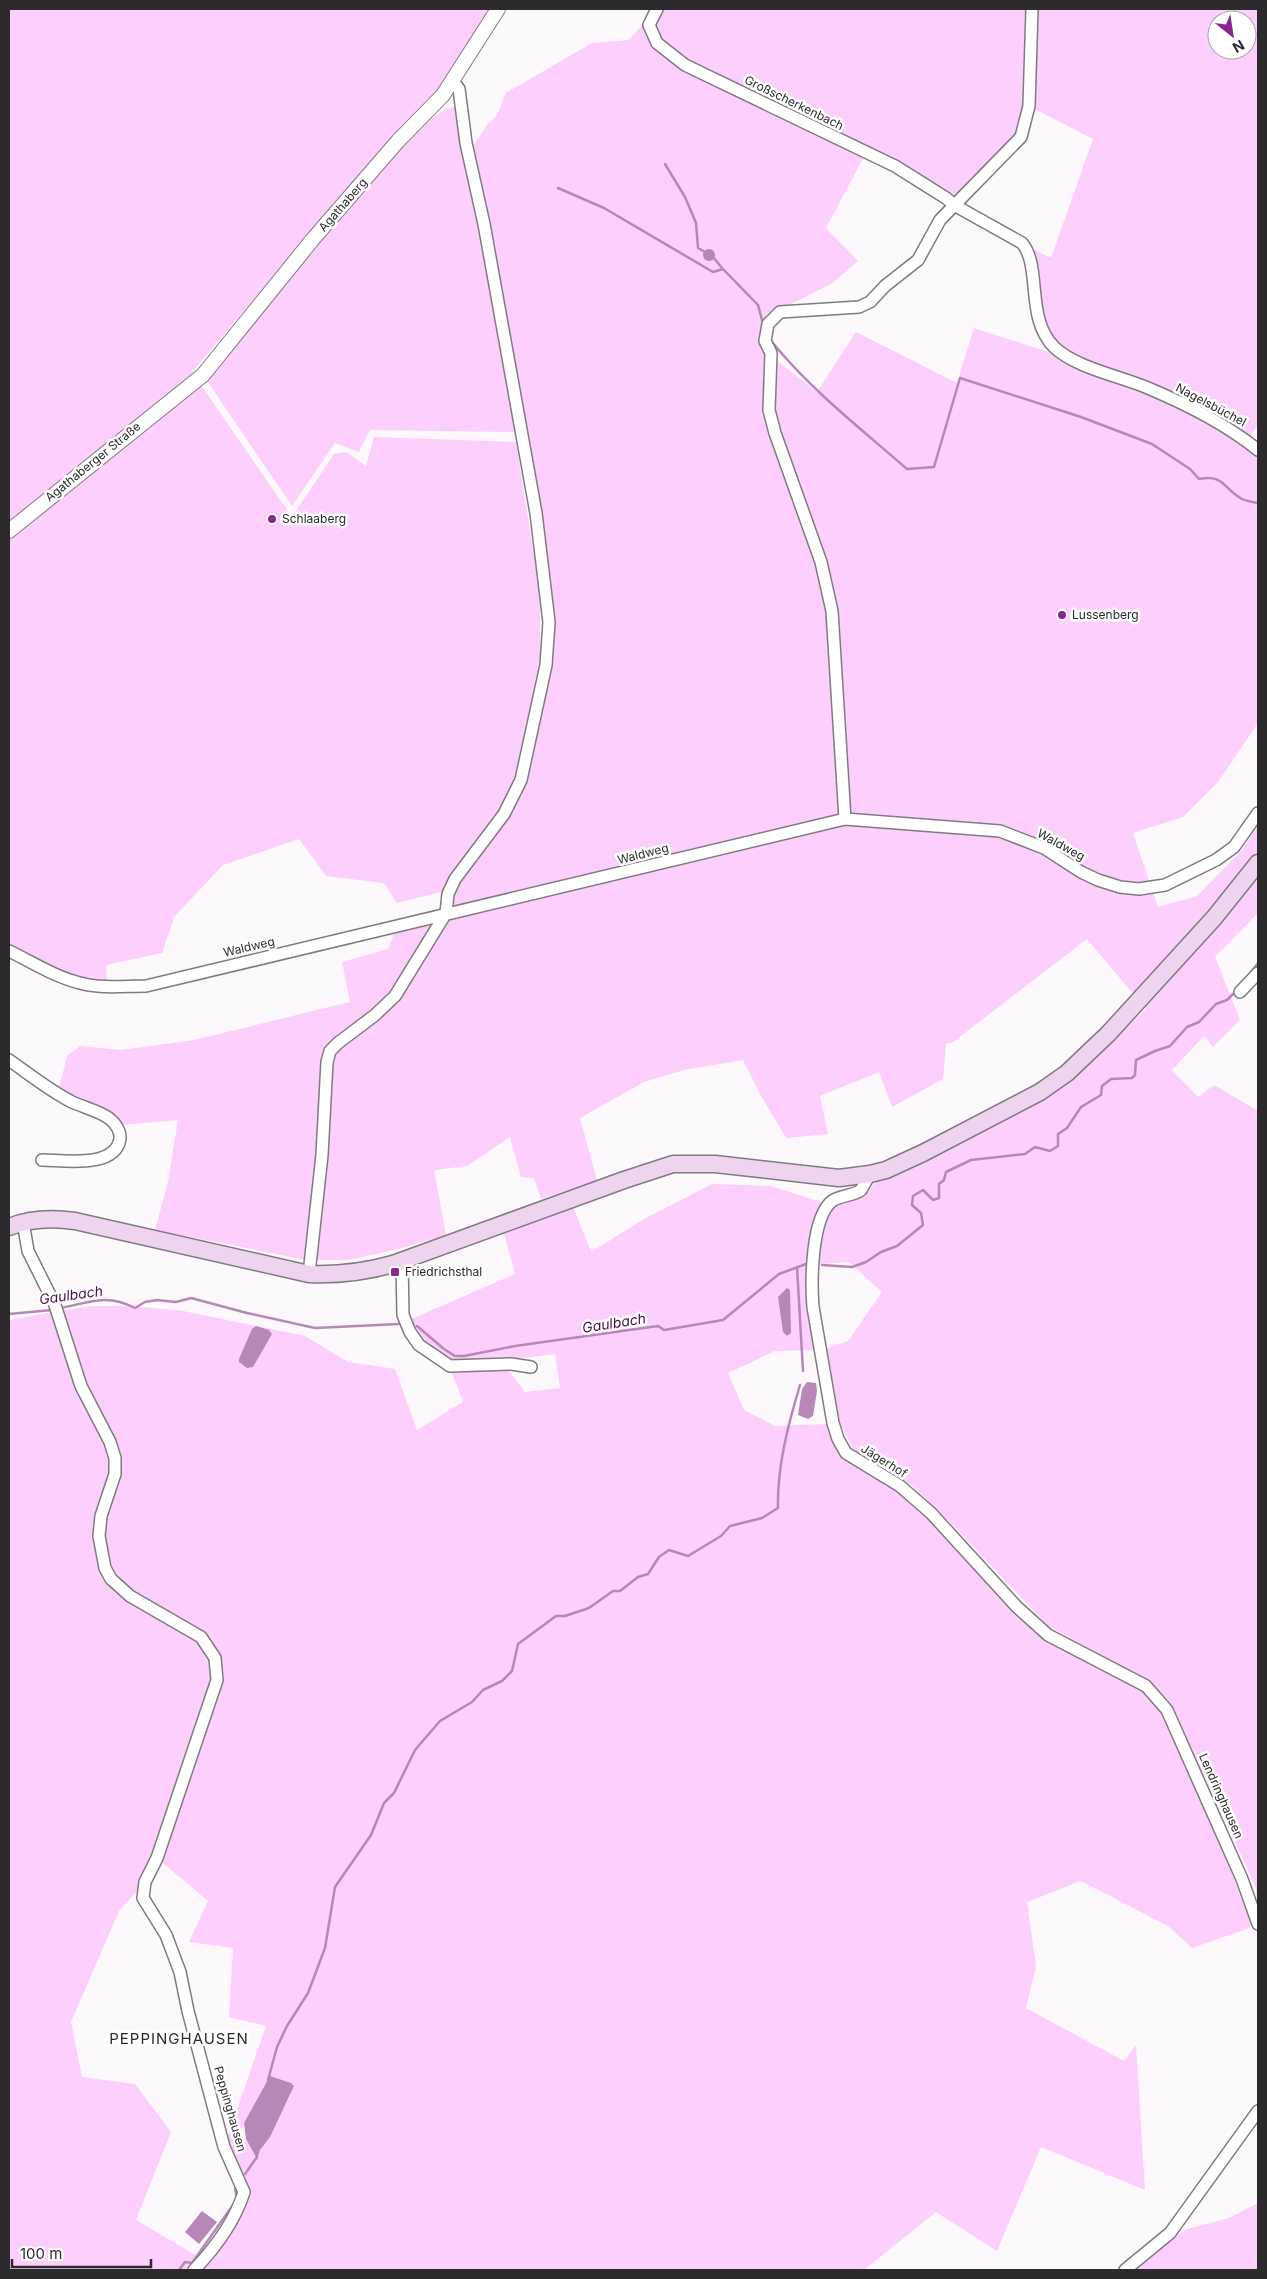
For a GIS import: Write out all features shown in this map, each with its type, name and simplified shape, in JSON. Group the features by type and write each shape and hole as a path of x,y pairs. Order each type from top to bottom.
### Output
{"main road":[{"path":"16,1224 52,1219 75,1221 309,1274 337,1275 368,1271 402,1260 673,1164 715,1164 824,1177 855,1177 870,1174 917,1156 979,1125 1040,1092 1067,1073 1115,1027 1214,918 1258,864"}],"street":[{"name":"Agathaberg","path":"178,394 203,374 313,239 398,141 443,95 498,9"},
{"name":"Großscherkenbach","path":"657,9 649,25 657,43 685,65 895,166 954,205 1024,245 1029,261 1037,313 1044,335 1055,348 1073,360 1148,388"},
{"path":"845,819 832,611 821,562 775,433 769,410 771,353 765,341 768,324 780,312 859,307 867,304 918,260 940,220 1021,137 1029,106 1032,9"},
{"path":"309,1274 322,1155 327,1062 330,1051 376,1015 395,996 446,913 448,894 455,879 504,814 521,780 546,665 549,622 536,513 484,224 466,143 459,89 453,81"},
{"name":"Nagelsbüchel","path":"1148,388 1199,412 1247,441 1258,450"},
{"name":"Agathaberger Straße","path":"9,531 178,394"},
{"name":"Waldweg","path":"9,951 58,976 80,984 146,986 845,819 1000,831 1044,848 1081,872 1098,880 1120,886 1139,888 1164,885 1220,858 1234,847 1258,813"},
{"path":"1240,992 1258,973"},
{"path":"9,1060 71,1101 110,1119 118,1130 119,1141 117,1145 104,1158 95,1161 42,1160"},
{"name":"Jägerhof","path":"870,1174 861,1190 840,1197 826,1207 817,1234 812,1289 813,1307 833,1423 838,1439 846,1453 900,1486 931,1513 1017,1607 1048,1635 1146,1686"},
{"name":"Peppinghausen","path":"16,1224 57,1310 81,1386 110,1442 115,1458 115,1474 101,1516 99,1536 105,1568 111,1579 130,1596 201,1637 215,1658 217,1680 157,1858 143,1890 143,1898 166,1935 180,1972 188,2011 224,2147 244,2192 240,2206 224,2232 194,2270"},
{"path":"402,1260 403,1315 410,1332 419,1345 450,1366 511,1364 531,1367"},
{"name":"Lendringhausen","path":"1146,1686 1168,1710 1242,1879 1258,1924"},
{"path":"1125,2270 1170,2233 1258,2112"}],"shaded area":[{"path":"9,9 498,9 453,81 308,236 192,372 292,517 334,454 346,452 366,466 374,437 516,442 540,594 540,656 515,784 490,829 441,892 397,903 384,883 326,876 299,839 223,865 174,917 162,953 106,965 107,982 81,979 9,945"},
{"path":"656,9 1258,9 1258,425 1247,441 1258,450 1258,723 1218,782 1183,817 1133,833 1158,907 1197,896 1243,849 1258,825 1258,913 1215,957 1240,1020 1213,1047 1204,1036 1172,1070 1198,1097 1214,1085 1258,1111 1258,1912 1256,1888 1172,1705 1152,1683 1047,1625 948,1520 913,1486 853,1449 840,1424 825,1349 848,1341 882,1292 849,1262 817,1264 824,1217 836,1204 862,1196 869,1191 878,1178 1078,1074 1146,1009 1087,939 953,1042 946,1044 943,1079 892,1107 879,1072 820,1096 828,1134 786,1138 760,1094 743,1060 684,1070 644,1082 580,1118 597,1180 541,1199 534,1178 521,1177 510,1137 467,1166 434,1170 446,1235 399,1249 348,1260 315,1260 331,1057 335,1050 378,1018 447,916 848,822 993,836 1023,844 1023,832 1001,828 936,820 848,815 835,608 771,410 772,357 817,392 856,332 957,383 974,328 1070,359 1044,335 1024,245 1051,258 1093,139 1029,106 1021,137 954,205 866,153 826,228 858,261 831,284 791,304 768,324 767,411 807,527 831,612 840,815 646,865 452,907 454,892 503,825 524,782 550,672 554,632 541,511 515,364 472,147 488,124 497,115 506,93 592,43 629,40"},
{"path":"457,106 518,432 370,430 359,452 335,443 292,506 207,381 281,283 417,129 444,110"},
{"path":"709,249 715,255 709,261 703,255"},
{"path":"438,920 393,994 324,1051 318,1155 306,1260 155,1230 168,1182 178,1120 122,1125 59,1089 67,1056 80,1046 121,1050 194,1040 350,1002 342,962 388,949 395,931"},
{"path":"712,1184 771,1186 824,1203 817,1217 816,1350 775,1351 728,1373 744,1410 775,1426 828,1424 839,1449 855,1465 901,1492 942,1531 1027,1625 1050,1643 1143,1691 1163,1712 1211,1818 1252,1927 1192,1948 1168,1926 1081,1881 1027,1902 1036,1966 1026,2008 1124,2061 1136,2045 1145,2190 1041,2147 997,2251 936,2212 864,2270 9,2270 9,1320 52,1312 78,1388 92,1396 61,1311 92,1306 132,1306 183,1311 305,1336 348,1362 395,1369 417,1430 463,1402 451,1370 506,1367 525,1392 560,1388 555,1354 508,1360 453,1362 426,1346 415,1332 409,1320 515,1274 503,1230 572,1204 591,1252 644,1219","holes":["157,1858 208,1901 189,1942 233,1948 229,2017 266,2026 224,2147 244,2192 204,2260 136,2220 171,2132 135,2084 82,2077 71,2022 119,1911 145,1882","270,2076 291,2083 291,2094 256,2158 246,2139 230,2144 235,2141"]},
{"path":"787,1288 790,1290 791,1333 787,1336 783,1332 778,1297"},
{"path":"256,1326 269,1330 272,1334 253,1367 247,1368 239,1362 239,1359 252,1329"},
{"path":"807,1382 816,1383 817,1391 813,1416 808,1419 798,1415 802,1389"},
{"path":"270,2076 291,2083 294,2086 270,2137 260,2150 257,2159 246,2139 244,2123"},
{"path":"1258,2203 1258,2270 1133,2270 1184,2230 1229,2218"},
{"path":"202,2211 217,2222 199,2244 185,2232"}],"waterway":[{"path":"665,164 685,197 696,223 698,248 707,253"},
{"path":"558,188 604,208 713,272 723,269 758,305 762,320"},
{"path":"713,257 722,268"},
{"path":"772,342 819,392 907,469 934,467 960,378 1081,417 1152,444 1190,469 1199,479 1219,480 1242,499 1258,503"},
{"name":"Gaulbach","path":"1252,971 1258,963"},
{"name":"Gaulbach","path":"822,1265 852,1267 897,1246 923,1225 921,1213 912,1205 913,1196 923,1190 933,1200 939,1198 939,1184 944,1180 946,1172 971,1160 1025,1154 1035,1147 1050,1151 1058,1146 1058,1134 1067,1128 1081,1107 1101,1095 1102,1086 1111,1079 1132,1078 1135,1075 1136,1060 1170,1046 1187,1027 1199,1022 1216,1004 1227,1000 1235,992"},
{"name":"Gaulbach","path":"417,1326 455,1356 658,1326 664,1330 723,1320 779,1274 806,1264"},
{"path":"797,1267 803,1371"},
{"name":"Gaulbach","path":"60,1308 98,1300 115,1301 135,1308 145,1302 157,1300 176,1302 191,1298 315,1328 399,1324"},
{"name":"Gaulbach","path":"9,1314 52,1310"},
{"path":"268,2080 277,2047 287,2026 308,1993 325,1948 335,1887 371,1835 384,1803 394,1793 415,1750 440,1721 472,1702 483,1690 502,1681 512,1671 518,1644 556,1616 565,1616 589,1608 613,1591 620,1591 638,1577 648,1574 659,1557 669,1550 688,1556 721,1536 730,1526 762,1518 778,1508 779,1477 784,1446 800,1385"},
{"path":"245,2174 257,2157"},
{"path":"235,2189 237,2198"},
{"path":"179,2270 185,2262 192,2263 233,2205"}],"place":[{"name":"Schlaaberg","path":"272,519"},
{"name":"Lussenberg","path":"1062,615"},
{"name":"Friedrichsthal","path":"395,1272"}],"district":[{"name":"PEPPINGHAUSEN","path":"179,2039"}]}
